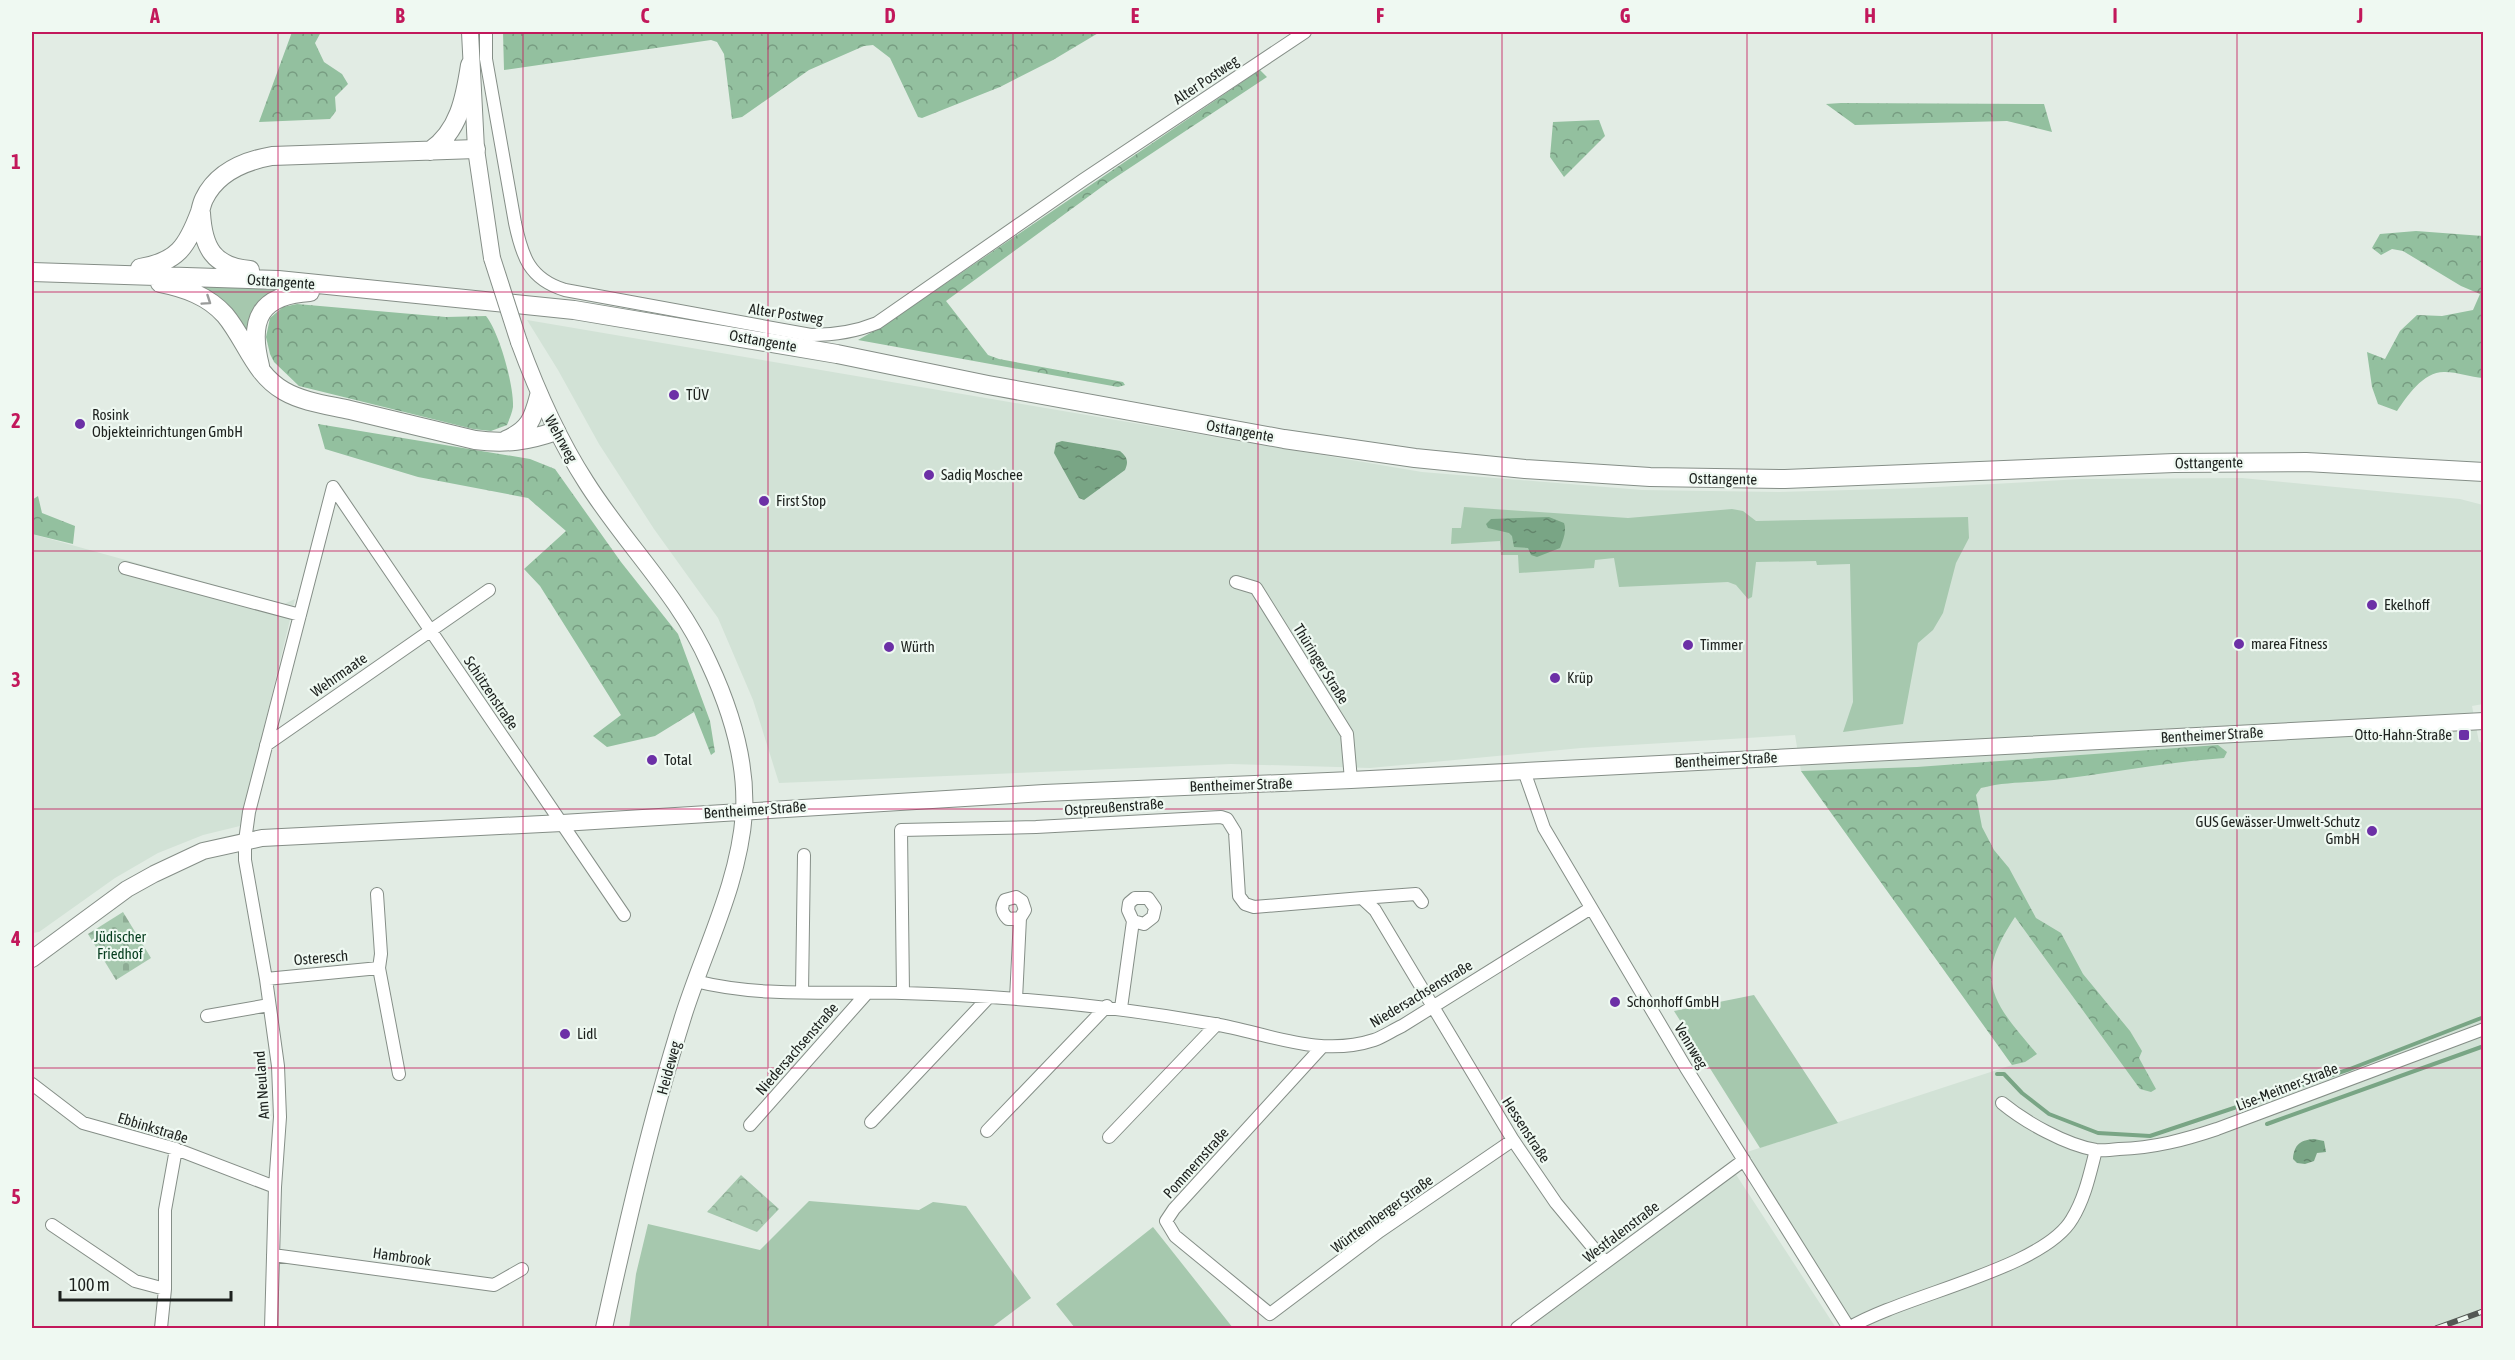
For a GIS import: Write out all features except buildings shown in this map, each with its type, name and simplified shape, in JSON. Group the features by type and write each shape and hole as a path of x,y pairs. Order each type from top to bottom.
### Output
{"main road":[{"path":"430,151 446,138 457,120 466,96 470,65"},
{"path":"111,273 156,265 173,258 185,244 210,188 222,175 254,159 272,156 476,149"},
{"path":"201,210 205,241 212,253 223,264 237,269 266,271 313,283"},
{"name":"Osttangente","path":"32,272 111,273 313,283 584,312 837,354 988,385 1284,439 1415,458 1525,469 1650,477 1773,479 2174,463 2306,462 2458,471"},
{"path":"111,273 178,287 208,300 226,316 261,370 275,386 297,396 499,444 519,442 556,431"},
{"path":"261,370 255,345 255,330 259,318 271,302 294,292 360,288"},
{"path":"499,444 520,434 534,415 539,396"},
{"path":"2458,471 2484,472"},
{"path":"2458,471 2484,478"}],"street":[{"name":"Wehrweg","path":"470,32 476,149 492,258 519,342 539,396 556,431 587,484 689,624 708,659 724,696 736,741 744,810"},
{"name":"Alter Postweg","path":"486,32 486,59 515,223 520,248 534,273 565,290 799,333 829,335 849,332 877,323 1083,180 1305,32"},
{"name":"Schützenstraße","path":"300,615 333,487 624,915"},
{"path":"125,568 300,615 249,812 245,842"},
{"name":"Thüringer Straße","path":"1236,582 1256,588 1347,734 1351,780"},
{"name":"Wehrmaate","path":"266,745 489,590"},
{"name":"Bentheimer Straße","path":"32,959 127,890 154,874 203,851 262,838 562,823 1044,793 1351,780 2484,721"},
{"name":"Vennweg","path":"1524,771 1539,820 1744,1160 1849,1328"},
{"name":"Heideweg","path":"604,1329 633,1201 694,981 712,940 724,902 738,849 744,810"},
{"name":"Ostpreußenstraße","path":"903,993 901,830 1036,827 1221,817 1233,825 1235,832 1239,896 1245,904 1254,907 1362,898"},
{"name":"Am Neuland","path":"245,842 245,860 266,979 278,1066 280,1117 275,1187 271,1329"},
{"path":"802,992 804,855"},
{"path":"377,894 381,954 379,968 399,1074"},
{"path":"1362,898 1416,894 1422,902"},
{"path":"1362,898 1375,910 1432,1006"},
{"name":"Niedersachsenstraße","path":"694,981 735,990 903,993 1107,1006 1216,1024 1321,1048 1351,1046 1375,1040 1591,908"},
{"path":"1016,999 1020,918"},
{"path":"1121,1008 1133,921"},
{"name":"Osteresch","path":"266,979 379,968"},
{"name":"Niedersachsenstraße","path":"750,1125 867,993"},
{"path":"871,1122 988,998"},
{"path":"207,1016 269,1005"},
{"path":"987,1131 1107,1006"},
{"name":"Hessenstraße","path":"1432,1006 1513,1140 1556,1203 1605,1262"},
{"path":"1109,1137 1216,1024"},
{"name":"Lise-Meitner-Straße","path":"2002,1103 2036,1126 2096,1150 2151,1148 2178,1142 2484,1029"},
{"name":"Pommernstraße","path":"1270,1314 1175,1236 1166,1221 1174,1209 1321,1048"},
{"name":"Ebbinkstraße","path":"32,1084 83,1122 176,1149 275,1187"},
{"name":"Württemberger Straße","path":"1270,1314 1380,1231 1513,1140"},
{"path":"161,1329 165,1289 165,1210 176,1149"},
{"path":"1849,1328 1892,1307 2027,1256 2051,1242 2072,1219 2087,1183 2096,1150"},
{"name":"Westfalenstraße","path":"1516,1329 1744,1160"},
{"path":"52,1225 135,1281 165,1289"},
{"name":"Hambrook","path":"273,1255 494,1285 522,1269"}],"shaded area":[{"path":"527,320 1422,472 1642,490 1779,492 1920,488 2081,479 2242,478 2460,499 2483,505 2483,704 2472,706 2479,742 2484,743 2483,1328 1849,1328 1744,1153 2012,1065 1801,771 1795,735 1581,748 1370,768 1231,764 779,783 753,700 718,618 654,529 599,444"},
{"path":"32,534 284,604 295,599 240,826 203,835 158,853 115,878 39,932 32,933"},
{"path":"1735,1173 1836,1328 1524,1328"}],"green space":[{"path":"292,32 321,32 315,43 324,62 342,74 348,84 335,97 336,111 330,119 259,122"},
{"path":"503,32 1100,32 1053,60 1000,87 922,118 918,117 890,58 873,45 864,46 809,70 742,117 732,119 724,54 717,42 711,40 504,70"},
{"path":"1260,70 1267,77 1107,183 946,301 988,355 1123,382 1125,385 1118,387 858,340 886,324"},
{"path":"1826,104 2044,104 2052,132 2007,121 1855,125"},
{"path":"1599,120 1605,136 1564,177 1550,157 1553,122"},
{"path":"2416,231 2483,236 2483,378 2445,372 2437,373 2423,380 2397,411 2378,404 2372,387 2367,352 2385,359 2400,331 2417,315 2442,316 2473,310 2480,294 2461,286 2403,251 2392,249 2381,255 2372,248 2380,234"},
{"path":"207,285 274,290 251,341 205,291"},
{"path":"297,304 446,317 486,316 501,346 511,386 513,407 507,425 491,431 473,429 299,386 274,362 266,337 270,318 283,307"},
{"path":"318,424 530,459 555,469 621,562 678,634 710,721 715,752 711,755 694,712 655,736 607,747 593,736 621,715 540,586 524,569 566,531 528,498 418,477 325,449"},
{"path":"38,496 42,513 75,526 73,544 32,534 32,500"},
{"path":"1464,507 1628,518 1732,509 1743,511 1756,521 1968,517 1969,538 1956,563 1943,613 1933,630 1918,643 1903,724 1843,732 1853,702 1850,564 1817,565 1816,561 1756,562 1752,597 1748,599 1736,585 1728,582 1619,587 1614,558 1595,560 1594,568 1519,573 1518,555 1501,555 1500,541 1451,544 1452,528 1461,528"},
{"path":"2218,745 2227,752 2224,758 2054,780 2000,784 1981,788 1976,795 1982,827 1994,850 2009,868 2036,918 2061,933 2083,974 2130,1031 2142,1051 2139,1058 2156,1089 2151,1092 2140,1089 2015,917 1994,958 1991,975 1993,990 2009,1020 2037,1054 2025,1062 2012,1065 1801,771 1917,767"},
{"name":"Jüdischer Friedhof","path":"123,912 151,958 116,980 88,934"},
{"path":"1754,995 1838,1123 1760,1148 1674,1011"},
{"path":"741,1175 779,1209 757,1232 707,1212"},
{"path":"809,1201 919,1210 933,1202 966,1206 1031,1298 991,1328 629,1328 636,1274 648,1224 760,1250"},
{"path":"1153,1227 1233,1328 1075,1328 1056,1304"}],"water":[{"path":"1062,441 1120,451 1127,459 1125,470 1084,500 1079,498 1054,453 1056,443"},
{"path":"1549,517 1564,523 1563,539 1560,548 1537,557 1531,555 1528,548 1514,547 1512,536 1509,533 1488,528 1486,524 1491,519"},
{"path":"2305,1140 2324,1141 2326,1152 2317,1153 2314,1161 2305,1164 2297,1163 2293,1159 2297,1146"}],"waterway":[{"path":"1997,1074 2004,1074 2022,1093 2049,1114 2098,1133 2150,1136 2350,1069 2484,1017"},
{"path":"2267,1124 2484,1046"}],"railway":[{"path":"2437,1328 2484,1311"}],"place":[{"name":"TÜV","path":"674,395"},
{"name":"Rosink Objekteinrichtungen GmbH","path":"80,424"},
{"name":"Sadiq Moschee","path":"929,475"},
{"name":"First Stop","path":"764,501"},
{"name":"Ekelhoff","path":"2372,605"},
{"name":"marea Fitness","path":"2239,644"},
{"name":"Timmer","path":"1688,645"},
{"name":"Würth","path":"889,647"},
{"name":"Krüp","path":"1555,678"},
{"name":"Otto-Hahn-Straße","path":"2464,735"},
{"name":"Total","path":"652,760"},
{"name":"GUS Gewässer-Umwelt-Schutz GmbH","path":"2372,831"},
{"name":"Schonhoff GmbH","path":"1615,1002"},
{"name":"Lidl","path":"565,1034"}]}
